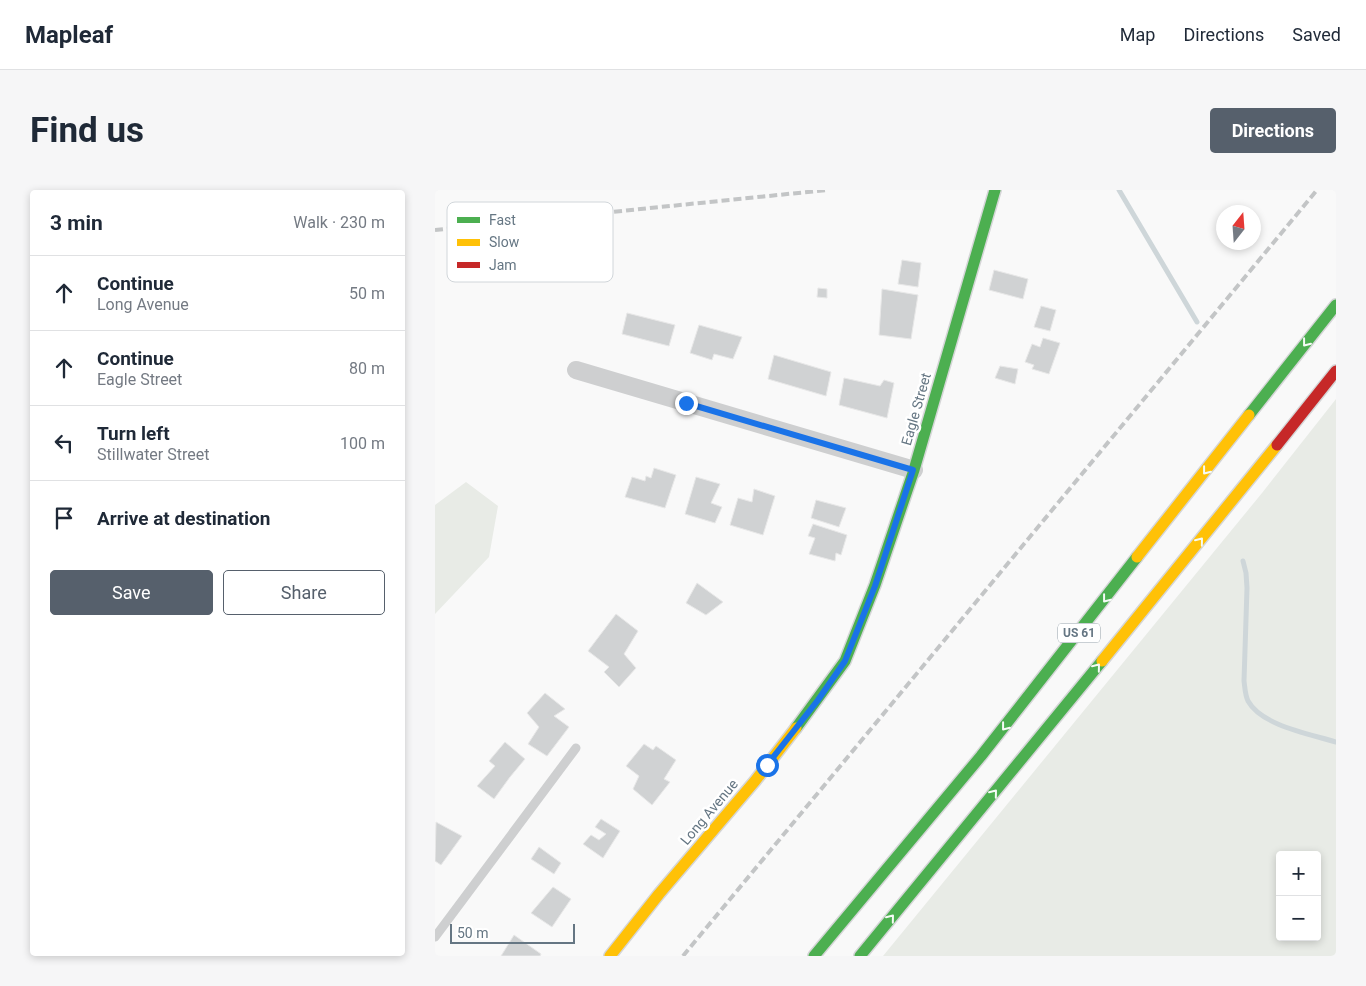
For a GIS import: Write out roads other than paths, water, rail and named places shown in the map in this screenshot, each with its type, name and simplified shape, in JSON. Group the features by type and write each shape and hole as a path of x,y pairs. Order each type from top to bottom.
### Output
{"main road":[{"name":"Eagle Street","path":"845,661 875,586 913,470 995,190"},
{"name":"US 61","path":"814,956 981,756 1336,305"},
{"name":"US 61","path":"861,956 1210,529 1336,370"},
{"name":"Long Avenue","path":"610,956 659,894 755,781 818,700 845,661"}],"street":[{"path":"576,370 913,470"}],"lane":[{"path":"435,937 576,748"}],"waterway":[{"path":"1119,190 1197,322"},
{"path":"1243,561 1247,588 1244,681 1248,701 1255,710 1275,723 1336,742"}],"railway":[{"path":"613,212 827,190"},
{"path":"683,956 1317,190"},
{"path":"435,230 447,229"}]}
